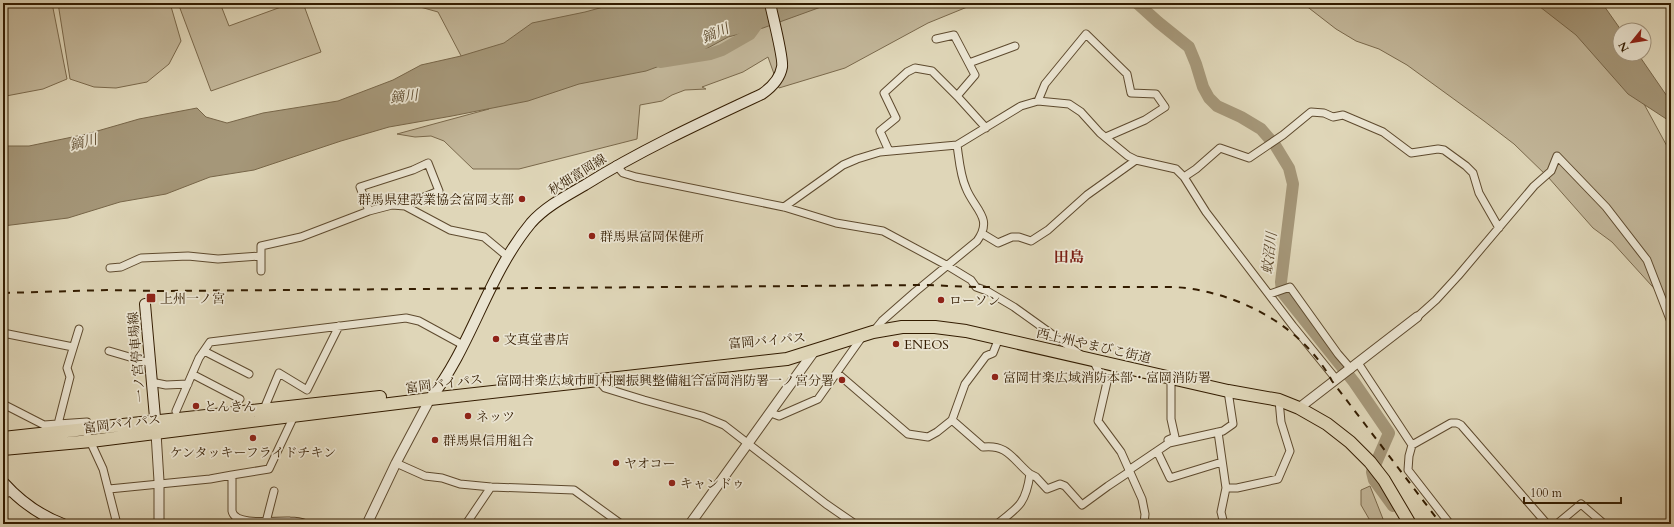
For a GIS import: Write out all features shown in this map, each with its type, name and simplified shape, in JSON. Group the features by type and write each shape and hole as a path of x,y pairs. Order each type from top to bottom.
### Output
{"highway":[{"name":"西上州やまびこ街道","path":"815,350 868,333 902,328 935,327 966,331 999,338 1228,391 1279,400 1300,408 1327,424 1350,442 1370,462 1384,480 1410,524"},
{"name":"富岡バイパス","path":"3,438 156,428 294,416 433,395 598,380 786,359 815,350"},
{"name":"富岡バイパス","path":"156,428 777,352 815,350"},
{"name":"富岡バイパス","path":"3,449 88,433"}],"main road":[{"name":"秋畑富岡線","path":"433,395 463,345 489,289 531,223 552,205 616,165 691,127 762,94 772,87 783,66 770,3"},
{"name":"一ノ宮停車場線","path":"145,304 156,428"},
{"path":"3,482 8,493 36,511 63,524"}],"street":[{"path":"1038,101 1045,84 1086,34 1127,74 1131,93 1156,94 1165,107 1145,120 1106,137"},
{"path":"936,39 954,35 975,75 957,96"},
{"path":"969,63 1016,46"},
{"path":"889,151 880,131 896,118 884,93 907,72 915,68 932,72 957,96 986,128"},
{"path":"784,207 843,165 880,152 957,145 1020,106 1038,101 1070,104 1081,112 1128,156 1136,160 1176,169 1184,177 1206,212 1272,293 1293,326 1336,379"},
{"path":"1184,177 1220,148 1249,158 1283,135 1311,112 1324,113 1333,117 1343,115 1383,132 1411,153 1438,149 1444,150 1450,154 1473,172 1479,193 1499,228"},
{"path":"770,413 779,416 818,399 868,333 915,292 948,266 983,234 984,219 966,188 957,145"},
{"path":"1300,408 1417,317 1436,300 1534,186 1551,171 1556,156 1606,207 1647,260 1671,322"},
{"path":"983,234 998,243 1012,237 1019,237 1031,241 1048,230 1087,195 1136,160"},
{"path":"369,211 360,188 413,170 428,163 439,191 405,206"},
{"path":"616,165 623,173 636,177 784,207 836,224 882,231 948,266 971,280 976,287 987,291 1014,307 1088,358 1107,382 1098,421 1121,452 1142,499 1145,514 1144,524"},
{"path":"261,271 261,246 301,237 369,211 392,205 405,206 450,230 484,237 508,257"},
{"path":"110,268 121,267 140,258 188,256 218,259 261,256"},
{"path":"1272,293 1290,287 1338,354 1355,366 1412,445"},
{"path":"176,411 192,374 210,342 406,318 419,321 463,345"},
{"path":"266,404 279,374 307,390 339,326"},
{"path":"58,424 70,376 67,368 79,329"},
{"path":"3,333 74,347"},
{"path":"837,373 908,434 928,437 952,420 965,384 986,356 993,353 999,338"},
{"path":"690,524 815,350"},
{"path":"109,351 150,363"},
{"path":"204,351 249,374"},
{"path":"192,374 240,399"},
{"path":"1168,444 1167,441 1175,437 1171,419 1171,377"},
{"path":"598,380 604,388 702,416 724,425 826,504 855,524"},
{"path":"152,382 166,385 188,384"},
{"path":"952,420 983,447 994,446 1005,450 1012,455 1019,465 1036,477 1047,489 1060,484 1065,486 1082,505 1129,472 1132,468 1168,444 1223,431 1233,424 1228,391"},
{"path":"367,524 396,463 433,395"},
{"path":"1226,488 1237,488 1278,479 1290,451 1281,422 1279,400"},
{"path":"3,404 44,425 87,422 88,433 103,469 109,489 117,524"},
{"path":"109,489 152,484 159,485 269,469 294,416"},
{"path":"1450,524 1408,470 1409,456 1412,445 1451,423 1461,425 1547,524"},
{"path":"156,428 159,485 159,524"},
{"path":"1218,432 1226,488 1221,512 1224,524"},
{"path":"1157,451 1170,478 1222,462"},
{"path":"396,463 425,476 442,478 460,484 491,487 574,490 621,524"},
{"path":"998,524 1018,508 1025,498 1030,474"},
{"path":"232,475 233,516 237,519 260,523 290,520 306,524"},
{"path":"466,524 491,487"},
{"path":"266,522 274,491"},
{"path":"1557,524 1581,504 1604,524"}],"shaded area":[{"path":"3,3 52,3 67,79 43,89 6,96 3,95"},
{"path":"58,3 170,3 181,41 169,64 147,82 116,88 94,87 70,79"},
{"path":"178,3 220,3 229,26 292,3 303,3 321,52 211,91"},
{"path":"406,3 977,3 928,23 845,68 779,88 768,57 743,72 702,87 706,89 685,90 662,101 640,105 637,139 519,169 473,169 444,141 431,136 415,137 397,134 489,109 438,12"},
{"path":"1270,3 1556,3 1644,104 1668,148 1671,149 1671,307 1612,242 1593,228 1548,177 1514,144 1484,121 1407,65 1379,49 1356,41 1336,29 1305,5 1282,5"},
{"path":"1370,486 1385,524 1372,524 1361,505 1361,490"}],"water":[{"path":"618,3 832,3 763,28 728,37 706,49 646,71 579,84 528,101 389,127 341,141 254,170 210,177 166,194 120,202 68,218 3,226 3,146 29,146 87,134 139,119 197,108 206,117 227,123 263,113 338,101 393,80 421,65 461,56 504,43 532,23 585,12"},
{"path":"1535,3 1602,3 1615,22 1612,22 1612,62 1644,62 1671,102 1671,122 1628,94 1576,35"}],"waterway":[{"name":"鏑川","path":"660,62 710,54 722,50 750,34 758,23 767,16 792,3"},
{"name":"蚊沼川","path":"1137,3 1189,47 1203,87 1209,98 1217,106 1241,117 1261,129 1275,145 1289,168 1293,184 1281,282 1282,292 1354,382 1389,433 1372,472 1374,480 1393,506"}],"railway":[{"path":"3,293 107,290 161,291 925,285 976,287 1174,287 1197,290 1221,296 1265,314 1303,343 1319,361 1332,381 1441,524"}],"place":[{"name":"群馬県建設業協会富岡支部","path":"522,199"},
{"name":"群馬県富岡保健所","path":"592,236"},
{"name":"上州一ノ宮","path":"151,298"},
{"name":"ローソン","path":"941,300"},
{"name":"文真堂書店","path":"496,339"},
{"name":"ENEOS","path":"896,344"},
{"name":"富岡甘楽広域消防本部・富岡消防署","path":"995,377"},
{"name":"富岡甘楽広域市町村圏振興整備組合富岡消防署一ノ宮分署","path":"842,380"},
{"name":"とんきん","path":"196,406"},
{"name":"ネッツ","path":"468,416"},
{"name":"ケンタッキーフライドチキン","path":"253,438"},
{"name":"群馬県信用組合","path":"435,440"},
{"name":"ヤオコー","path":"616,463"},
{"name":"キャンドゥ","path":"672,483"}],"district":[{"name":"田島","path":"1069,257"}]}
